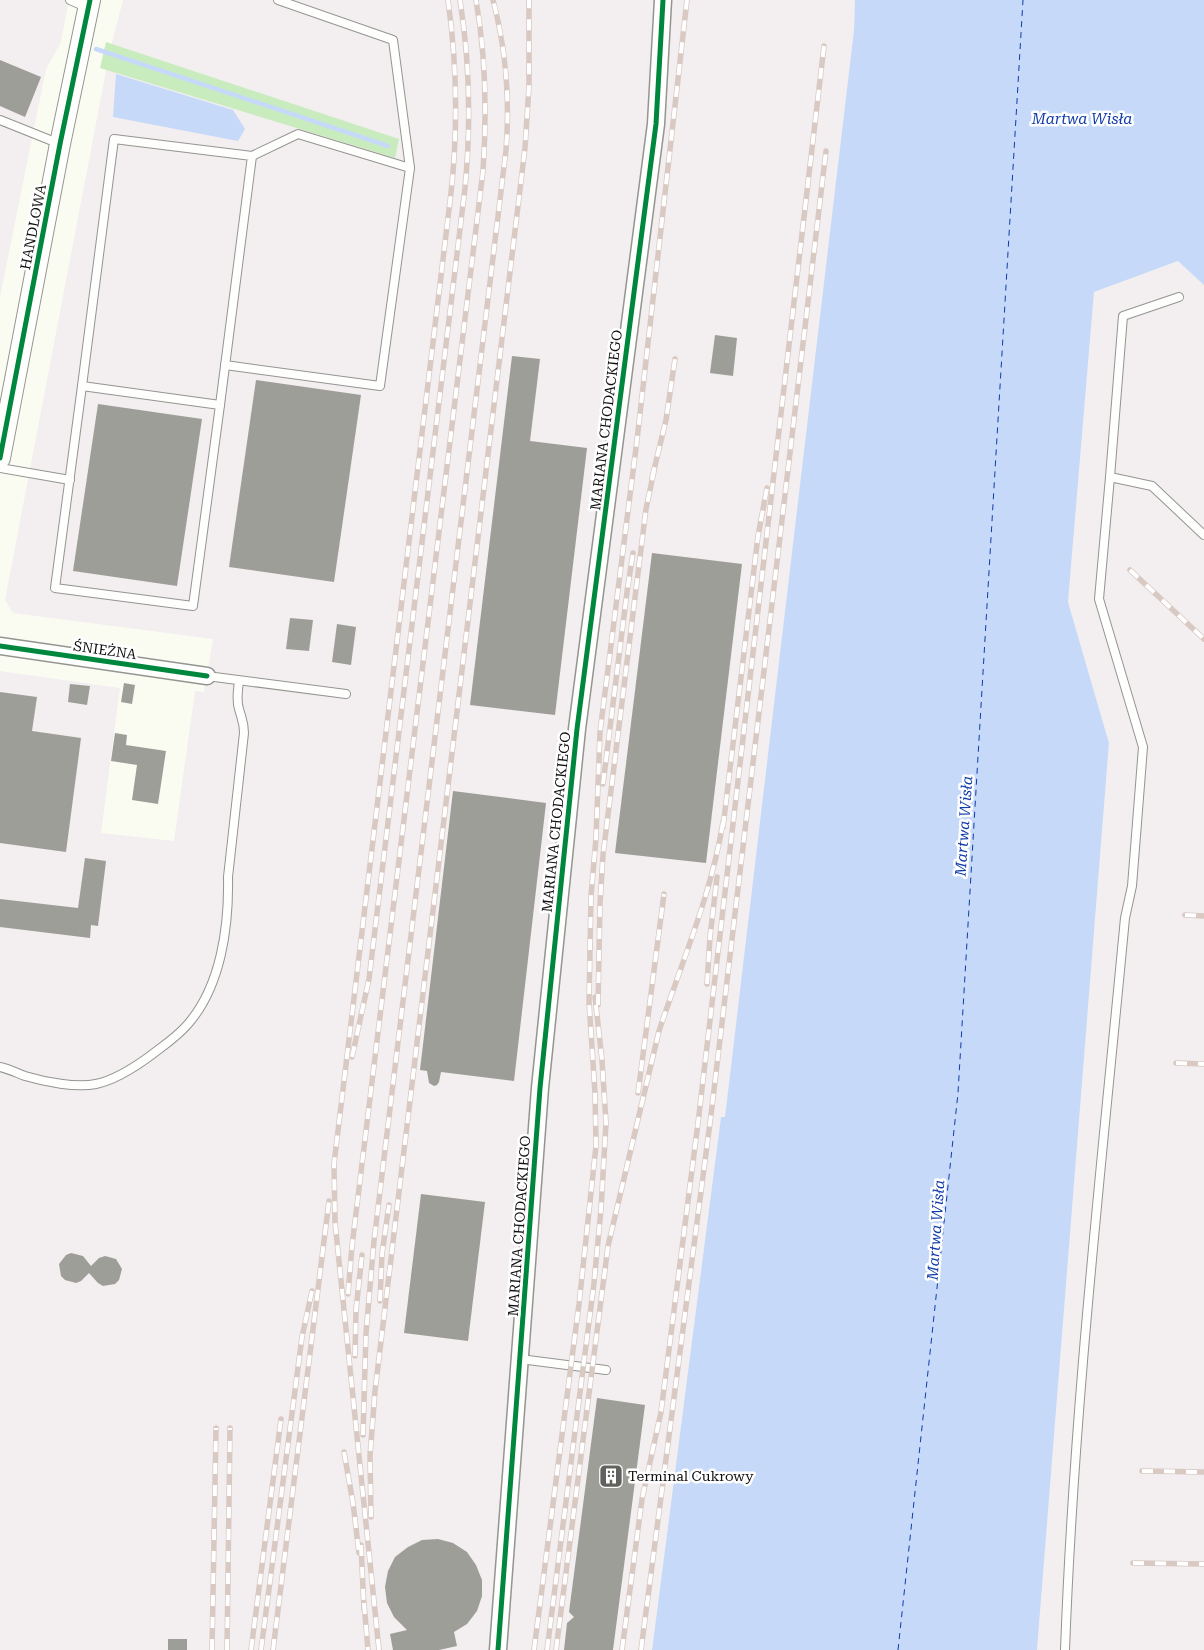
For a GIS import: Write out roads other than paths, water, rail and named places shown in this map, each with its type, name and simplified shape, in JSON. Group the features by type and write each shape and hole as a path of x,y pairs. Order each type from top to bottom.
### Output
{"street":[{"name":"MARIANA CHODACKIEGO","path":"498,1650 540,1088 577,729 656,124 663,0"},
{"name":"HANDLOWA","path":"0,458 60,144 89,4"},
{"name":"ŚNIEŻNA","path":"0,646 207,676"}],"lane":[{"path":"70,0 89,4"},
{"path":"225,364 380,386 410,168 393,40 278,0"},
{"path":"0,120 60,144"},
{"path":"252,156 193,606 55,588 114,139 252,156 298,134 410,168"},
{"path":"1065,1650 1068,1572 1086,1332 1125,918 1132,886 1143,747 1099,599 1123,316 1178,297"},
{"path":"82,386 220,405"},
{"path":"0,468 70,480"},
{"path":"1110,477 1152,486 1204,535"},
{"name":"ŚNIEŻNA","path":"207,676 346,694"},
{"path":"0,1067 50,1082 74,1085 96,1084 140,1064 167,1043 188,1024 206,996 219,961 225,937 228,869 244,733 244,720 239,710 237,699 239,681"},
{"path":"520,1358 606,1370"}],"water":[{"name":"Martwa Wisła","path":"855,0 1204,0 1204,285 1178,261 1094,292 1068,602 1109,743 1037,1650 652,1650 721,1117 725,1117 854,30"},
{"path":"116,74 233,110 245,129 238,141 113,117"}],"waterway":[{"path":"96,49 388,146"}],"railway":[{"path":"379,1650 335,1222 334,1164 451,193 455,145 456,96 448,0"},
{"path":"352,1057 369,979 465,188 468,141 468,71 460,0"},
{"path":"348,1294 352,1246 483,171 485,85 476,0"},
{"path":"363,1435 366,1333 374,1241 506,150 506,74 493,0"},
{"path":"371,1517 370,1456 375,1391 525,148 529,86 529,0"},
{"path":"534,1650 579,1304 596,1146 595,1093 589,1002 591,896 596,838 600,732 637,440 687,0"},
{"path":"622,1650 642,1499 661,1412 698,1123 824,46"},
{"path":"641,1650 711,1115 826,151"},
{"path":"652,478 666,420 675,359"},
{"path":"598,1005 603,855 646,509 654,471"},
{"path":"723,827 758,536 767,488"},
{"path":"603,784 633,553"},
{"path":"1130,570 1204,639"},
{"path":"556,1650 608,1246 659,1031 704,902 723,822"},
{"path":"707,984 717,877"},
{"path":"638,1093 664,894"},
{"path":"1185,915 1204,916"},
{"path":"547,1650 594,1283 601,1209 606,1123 595,997"},
{"path":"1176,1063 1204,1064"},
{"path":"273,1650 329,1201"},
{"path":"380,1301 382,1254 389,1205"},
{"path":"355,1356 356,1310 362,1255"},
{"path":"261,1650 302,1337 312,1291"},
{"path":"251,1650 281,1419"},
{"path":"212,1650 216,1428"},
{"path":"227,1650 230,1428"},
{"path":"344,1452 359,1553"},
{"path":"1142,1471 1204,1472"},
{"path":"361,1545 364,1609"},
{"path":"1133,1563 1204,1564"},
{"path":"364,1603 368,1650"}],"place":[{"name":"Terminal Cukrowy","path":"611,1476"}]}
